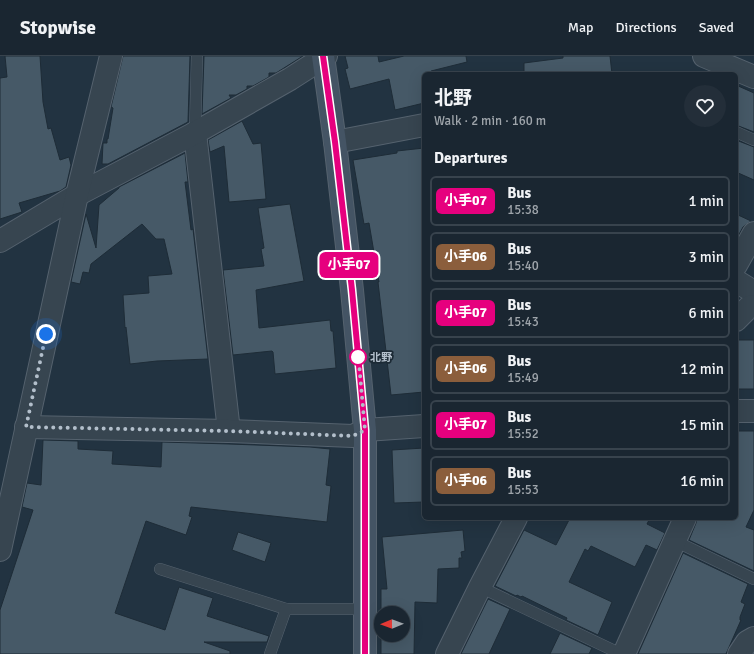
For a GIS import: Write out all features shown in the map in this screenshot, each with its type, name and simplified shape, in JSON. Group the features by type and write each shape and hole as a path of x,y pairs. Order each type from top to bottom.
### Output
{"main road":[{"path":"324,56 352,290 365,430 366,654"}],"street":[{"path":"0,550 8,473 26,427 76,195 111,56"},
{"path":"0,240 76,195 195,133 290,79 324,56"},
{"path":"704,56 754,77"},
{"path":"335,142 422,125"},
{"path":"195,133 229,431"},
{"path":"738,260 746,239"},
{"path":"738,281 754,292"},
{"path":"738,318 749,307 754,306"},
{"path":"738,411 754,411"},
{"path":"26,427 229,431 353,436 365,430 422,426"},
{"path":"447,654 515,520"},
{"path":"622,654 684,520"},
{"path":"739,654 747,642 754,638"}],"lane":[{"path":"195,133 197,56"},
{"path":"738,133 754,140"},
{"path":"675,541 754,579"},
{"path":"160,569 286,609 366,609"},
{"path":"480,587 622,654"},
{"path":"270,654 286,609"}],"building":[{"path":"5,56 40,56 43,102 48,129 51,128 60,160 69,157 71,165 66,187 60,191 19,203 22,212 0,219 0,78 7,77"},
{"path":"123,56 190,56 188,122 108,164 102,164 103,143 107,143 108,139 113,108 111,107"},
{"path":"204,56 303,56 276,73 269,73 269,77 253,86 247,86 247,89 236,95 229,95 231,98 202,114"},
{"path":"345,56 378,56 379,62 404,56 466,56 467,62 431,72 422,72 422,103 395,110 389,79 350,89 345,69 348,68"},
{"path":"563,56 610,56 612,72 524,72 524,63 563,58"},
{"path":"738,86 754,93 754,132 738,126"},
{"path":"242,121 253,144 261,143 266,199 229,202 224,146 210,152 208,140"},
{"path":"738,141 754,147 754,180 738,173"},
{"path":"422,148 422,392 391,395 379,282 369,223 364,224 353,160 397,153 397,151"},
{"path":"185,153 188,182 185,182 191,230 193,229 208,359 157,361 130,364 126,327 125,328 123,295 149,293 148,276 172,274 164,239 156,239 142,224 91,264 89,273 83,272 80,284 71,282 86,214 96,248 99,205 119,187"},
{"path":"290,204 304,281 256,290 259,328 330,320 331,331 333,331 336,368 275,374 272,351 233,355 223,270 264,266 261,249 264,248 258,208"},
{"path":"738,215 751,221 743,227 738,236"},
{"path":"738,340 754,340 754,389 738,389"},
{"path":"738,431 754,431 754,510 746,527 754,530 754,571 689,540 697,520 738,520"},
{"path":"43,440 78,441 78,449 113,451 112,464 161,467 162,442 330,449 326,485 331,486 327,522 191,507 189,516 192,517 186,535 146,521 115,613 165,630 179,587 213,598 207,616 269,636 267,642 204,642 230,651 230,654 0,654 0,610 33,510 22,507 27,483 41,485"},
{"path":"422,448 422,502 394,503 392,450"},
{"path":"569,520 649,520 647,524 665,533 657,550 646,545 635,567 591,546 588,551 585,549 569,582 612,602 598,635 566,620 567,618 522,596 516,596 495,586 524,530 556,545"},
{"path":"463,530 465,551 461,552 462,558 459,558 459,568 438,569 437,603 415,602 414,654 381,654 381,642 410,642 410,606 381,606 381,589 387,589 382,537"},
{"path":"238,532 271,543 265,562 232,550"},
{"path":"683,553 748,584 741,602 745,604 740,617 741,620 726,654 638,654"},
{"path":"488,599 510,609 489,654 461,654"},
{"path":"560,633 592,648 589,654 550,654"}],"bus line":[{"name":"小手07","path":"323,56 335,142 352,290 365,430 365,654"}],"place":[{"name":"北野","path":"358,357"}],"route":[{"path":"46,334 26,427 229,431 353,436 365,430 358,352 358,357"}]}
